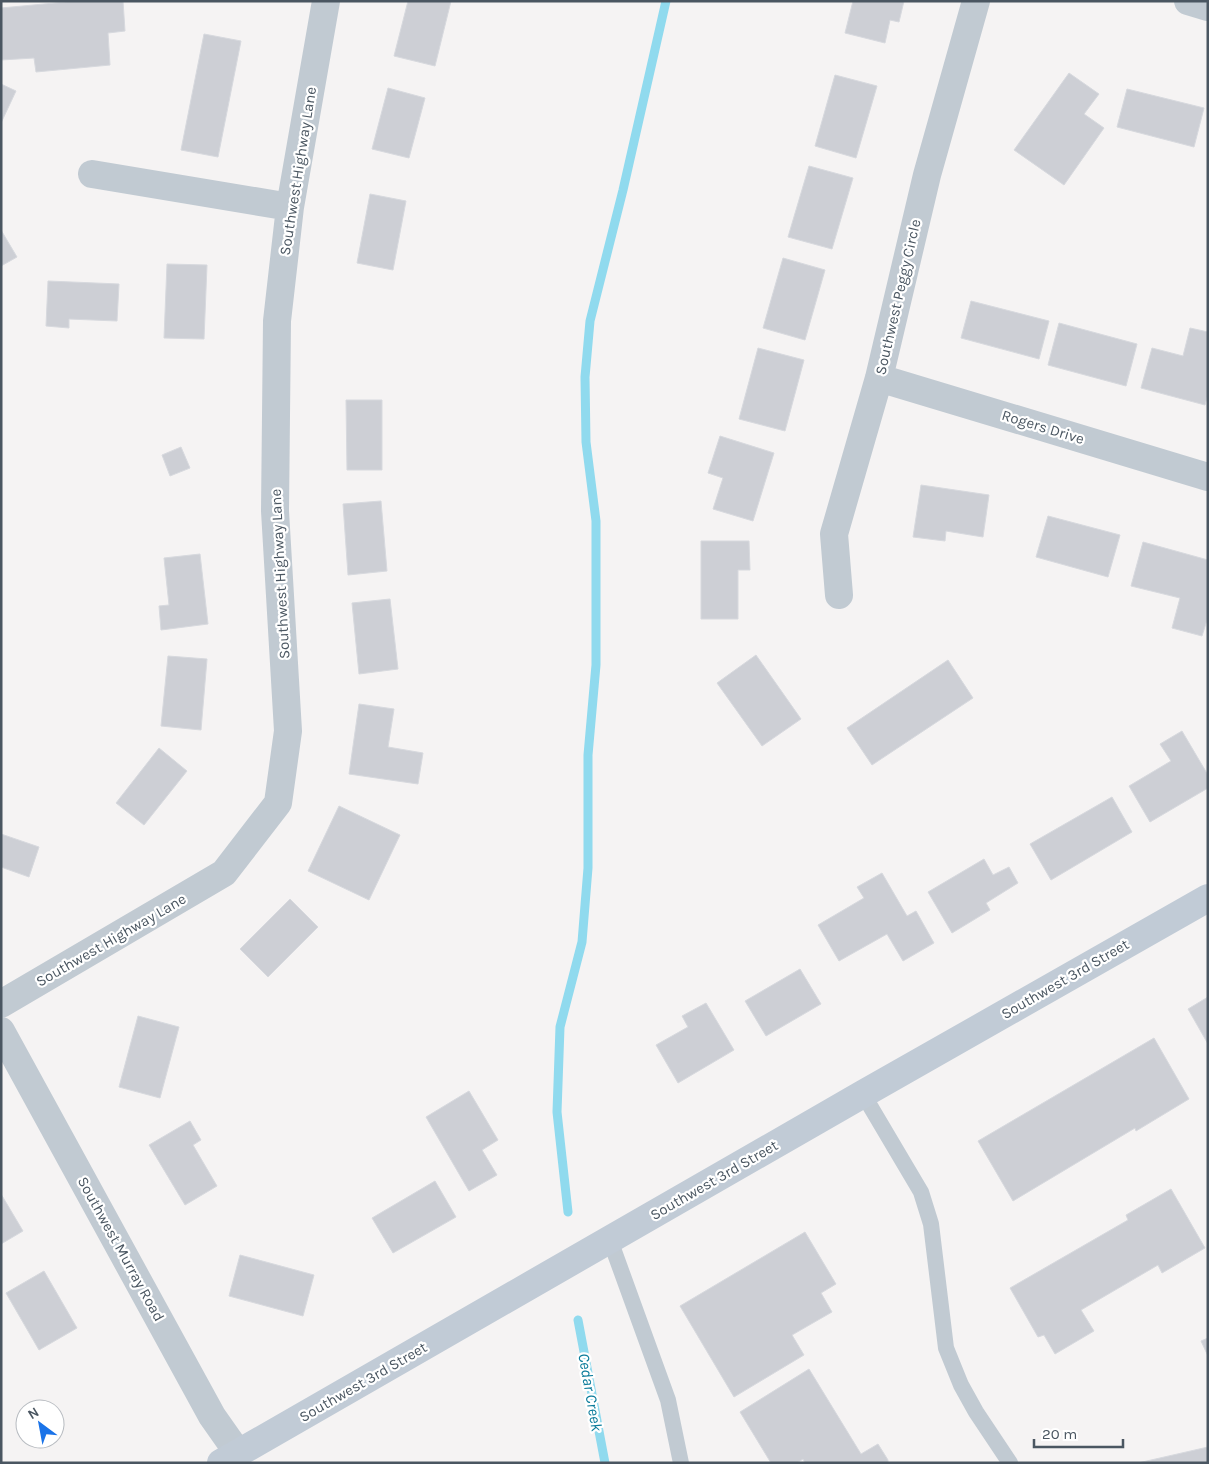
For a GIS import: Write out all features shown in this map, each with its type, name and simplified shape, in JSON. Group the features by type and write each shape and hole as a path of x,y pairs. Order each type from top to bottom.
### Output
{"main road":[{"name":"Southwest 3rd Street","path":"235,1459 863,1094 1208,898"}],"street":[{"name":"Southwest Highway Lane","path":"1,1004 224,873 278,802 288,731 275,511 277,321 290,207 326,1"},
{"name":"Southwest Peggy Circle","path":"839,595 834,534 879,378 927,175 976,1"},
{"path":"1188,1 1208,8"},
{"path":"92,174 290,207"},
{"name":"Rogers Drive","path":"879,378 1208,477"},
{"name":"Southwest Murray Road","path":"1,1031 235,1459"}],"lane":[{"path":"863,1094 921,1192 931,1224 946,1348 961,1385 976,1412 1010,1463"},
{"path":"610,1240 668,1400 681,1463"}],"building":[{"path":"76,1 123,1 125,31 108,33 110,65 36,72 34,58 1,60 1,8"},
{"path":"408,1 451,1 435,66 394,56"},
{"path":"853,1 904,1 899,22 890,20 885,43 845,33"},
{"path":"204,34 241,41 218,157 181,150"},
{"path":"1069,73 1099,94 1084,114 1104,128 1064,185 1014,150"},
{"path":"835,75 877,86 856,158 815,146"},
{"path":"1,84 16,91 1,123"},
{"path":"388,88 425,98 409,158 372,149"},
{"path":"1127,89 1204,108 1194,147 1117,127"},
{"path":"809,166 853,178 832,249 788,237"},
{"path":"370,194 406,201 393,270 357,263"},
{"path":"1,230 17,257 1,266"},
{"path":"783,258 825,270 805,340 763,328"},
{"path":"167,264 207,265 204,339 164,338"},
{"path":"48,281 119,284 117,321 69,319 69,328 46,326"},
{"path":"971,301 1049,321 1039,359 961,338"},
{"path":"1059,323 1137,344 1126,386 1048,365"},
{"path":"1190,328 1208,332 1208,394 1205,405 1141,388 1152,348 1183,356"},
{"path":"758,348 804,360 785,431 739,419"},
{"path":"346,400 382,400 382,470 347,470"},
{"path":"720,436 774,453 753,521 713,509 723,478 708,473"},
{"path":"181,447 190,468 170,476 162,455"},
{"path":"921,485 989,495 983,537 946,531 945,541 913,537"},
{"path":"381,501 387,571 348,575 343,504"},
{"path":"1048,516 1120,535 1108,577 1036,557"},
{"path":"701,541 749,541 750,570 738,570 738,619 701,619"},
{"path":"1143,542 1208,560 1208,617 1202,636 1172,628 1180,598 1131,586"},
{"path":"200,554 208,624 161,630 159,606 169,605 164,558"},
{"path":"390,599 398,669 359,674 352,603"},
{"path":"756,655 801,719 762,746 717,683"},
{"path":"168,656 207,659 201,730 161,726"},
{"path":"948,660 973,698 872,765 847,728"},
{"path":"359,704 394,709 388,747 423,753 418,784 349,774"},
{"path":"1182,731 1208,775 1208,788 1150,822 1129,786 1171,761 1160,744"},
{"path":"159,748 187,771 144,825 116,803"},
{"path":"1112,797 1132,832 1051,880 1030,844"},
{"path":"339,806 400,835 369,900 308,871"},
{"path":"1,834 39,847 29,877 1,867"},
{"path":"984,859 993,875 1009,867 1018,883 986,903 990,910 952,933 928,892"},
{"path":"882,873 907,916 916,911 934,943 903,961 887,934 839,961 818,925 864,898 857,887"},
{"path":"290,899 318,927 268,977 240,949"},
{"path":"800,969 821,1004 766,1036 745,1001"},
{"path":"1208,997 1208,1044 1188,1009"},
{"path":"706,1003 734,1050 678,1083 656,1045 688,1027 682,1016"},
{"path":"138,1016 179,1027 160,1098 119,1087"},
{"path":"1154,1038 1189,1099 1136,1131 1135,1128 1013,1201 978,1141"},
{"path":"469,1091 498,1140 482,1150 497,1175 469,1191 426,1117"},
{"path":"190,1121 201,1140 193,1145 217,1186 185,1205 149,1145"},
{"path":"435,1181 456,1217 393,1253 372,1218"},
{"path":"1171,1189 1205,1248 1162,1273 1158,1265 1081,1310 1094,1331 1055,1354 1044,1335 1038,1337 1010,1288 1128,1220 1126,1215"},
{"path":"1,1194 23,1231 1,1244"},
{"path":"805,1232 836,1284 821,1293 832,1312 792,1335 804,1355 734,1397 680,1306"},
{"path":"240,1255 314,1275 303,1316 229,1296"},
{"path":"44,1271 77,1328 39,1350 6,1293"},
{"path":"1208,1338 1208,1356 1201,1341"},
{"path":"809,1369 861,1454 878,1444 888,1463 805,1463 803,1459 797,1463 771,1463 740,1412"},
{"path":"1208,1447 1208,1463 1138,1463"}],"waterway":[{"path":"568,1212 557,1112 560,1027 582,942 588,868 588,755 596,665 596,521 586,442 585,377 590,321 623,190 666,1"},
{"name":"Cedar Creek","path":"578,1320 605,1463"}]}
